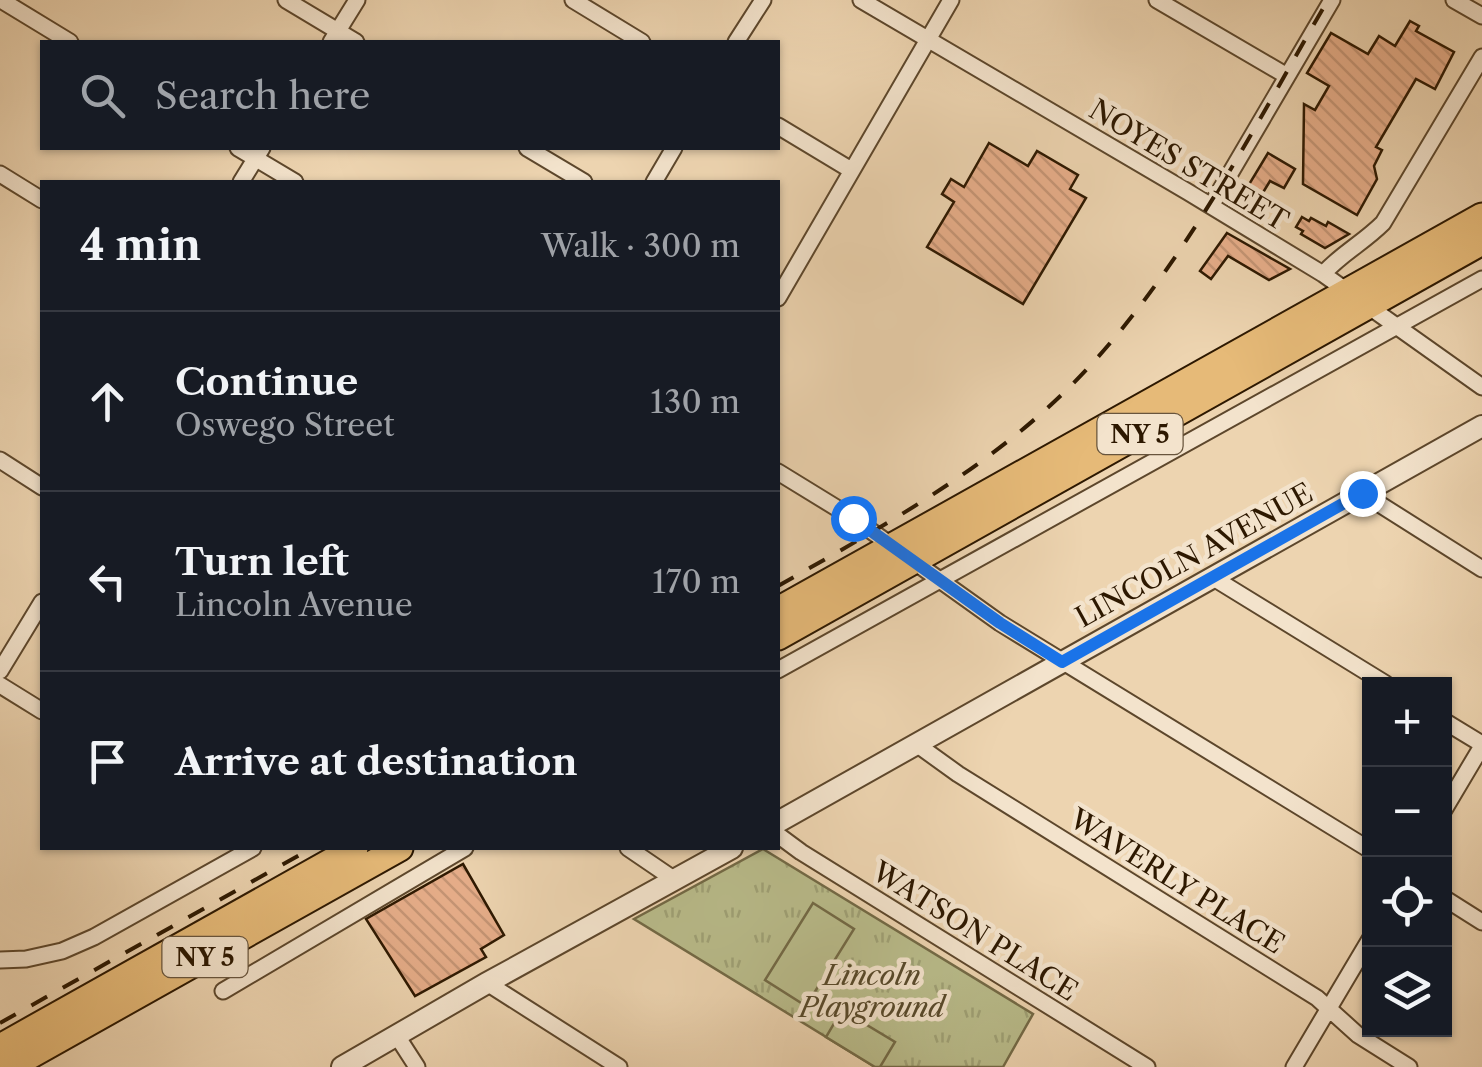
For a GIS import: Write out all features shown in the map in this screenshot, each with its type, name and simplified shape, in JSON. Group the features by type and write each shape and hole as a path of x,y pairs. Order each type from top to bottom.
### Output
{"highway":[{"name":"NY 5","path":"780,635 901,554 1357,298 1482,216"},
{"name":"NY 5","path":"1357,298 1482,242"},
{"name":"NY 5","path":"780,609 901,554"},
{"name":"NY 5","path":"0,1047 351,850"},
{"name":"NY 5","path":"10,1067 396,850"}],"street":[{"path":"1,0 67,40"},
{"path":"286,0 334,37 357,0"},
{"path":"573,0 639,40"},
{"path":"737,40 762,0"},
{"name":"NOYES STREET","path":"861,0 1323,274 1482,387"},
{"path":"780,294 951,0"},
{"path":"1158,0 1287,76"},
{"path":"1211,206 1332,0"},
{"path":"1454,0 1482,16"},
{"path":"1323,274 1339,256 1368,239 1383,224 1482,57"},
{"path":"780,127 851,170"},
{"path":"529,150 581,180"},
{"path":"655,180 673,150"},
{"path":"242,180 259,153 293,180"},
{"path":"0,174 40,199"},
{"path":"780,669 1482,278"},
{"name":"LINCOLN AVENUE","path":"780,821 1482,426"},
{"path":"0,460 40,486"},
{"path":"780,473 853,518 1000,623 1362,845"},
{"path":"1362,493 1482,569"},
{"path":"1212,577 1375,677"},
{"path":"0,671 40,605"},
{"path":"0,684 40,710"},
{"path":"1452,726 1482,745 1452,796"},
{"name":"WAVERLY PLACE","path":"915,743 958,774 1317,998 1358,1035 1409,1067"},
{"name":"WATSON PLACE","path":"780,836 1147,1067"},
{"path":"0,960 26,959 94,937 248,850"},
{"path":"223,991 462,850"},
{"path":"631,850 675,880"},
{"path":"342,1067 728,850"},
{"path":"1452,903 1482,922"},
{"path":"1294,1067 1365,947"},
{"path":"487,983 619,1067"},
{"path":"397,1036 417,1067"}],"green space":[{"name":"Lincoln Playground","path":"765,850 1033,1014 1003,1067 875,1067 634,919"},
{"path":"813,903 854,929 806,1006 765,980"},
{"path":"842,1010 895,1042 880,1067 826,1037"}],"building":[{"path":"1410,21 1419,26 1416,31 1454,52 1435,89 1416,79 1376,147 1382,150 1374,166 1377,179 1357,215 1303,184 1304,104 1315,110 1329,86 1307,73 1331,33 1368,54 1379,36 1395,46"},
{"path":"989,143 1028,166 1037,151 1078,175 1070,189 1086,198 1023,304 927,247 954,202 942,194 951,179 964,187"},
{"path":"1268,153 1295,169 1284,188 1270,181 1253,209 1239,201"},
{"path":"1302,217 1326,226 1328,222 1349,234 1325,248 1301,234 1303,231 1296,227"},
{"path":"1227,233 1290,269 1269,280 1228,256 1211,279 1200,271"},
{"path":"463,864 504,935 481,949 486,957 415,996 366,919"}],"railway":[{"path":"780,585 922,501 991,454 1055,401 1097,358 1172,262 1205,211 1328,0"},
{"path":"0,1023 308,850"}],"route":[{"path":"853,518 1000,623 1062,662 1362,493"}]}
